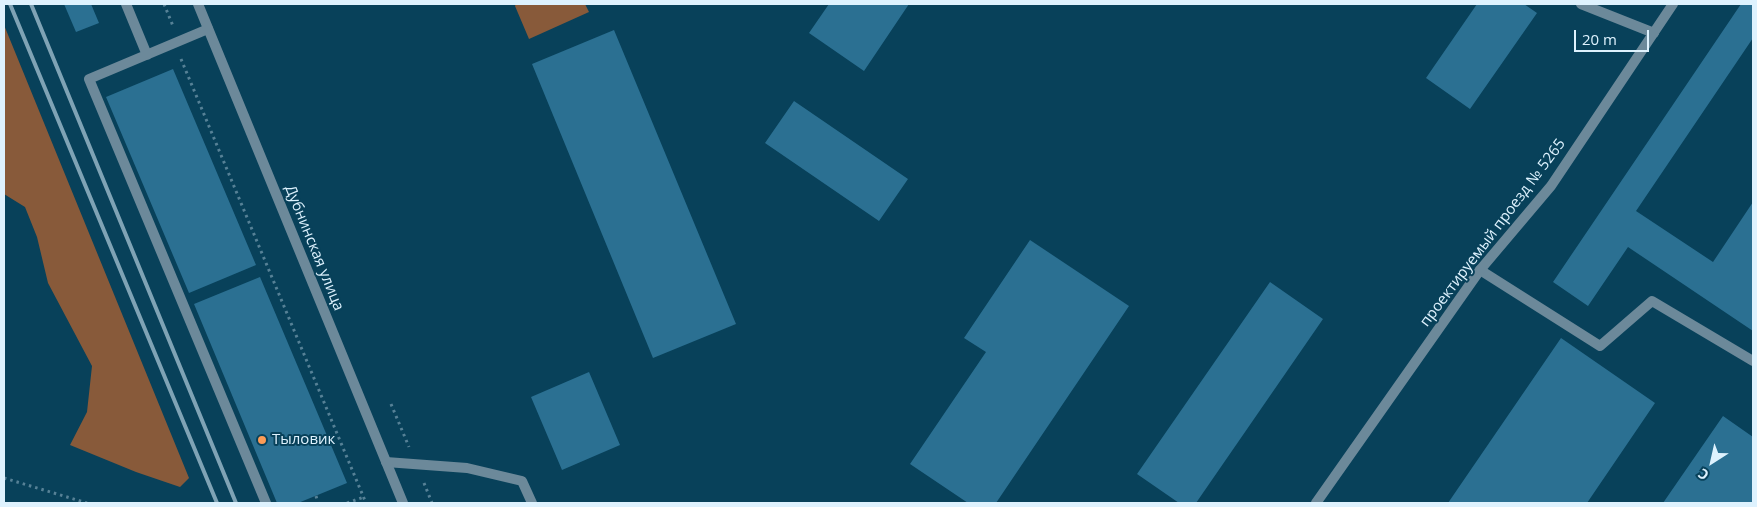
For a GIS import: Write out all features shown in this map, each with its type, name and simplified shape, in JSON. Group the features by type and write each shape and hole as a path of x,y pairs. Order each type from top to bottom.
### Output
{"street":[{"path":"126,4 147,55"},
{"name":"Дубнинская улица","path":"198,4 403,503"},
{"path":"1582,4 1654,33"},
{"name":"проектируемый проезд № 5265","path":"1316,503 1480,270 1551,186 1673,4"},
{"path":"208,29 89,79 266,503"},
{"path":"1480,270 1600,346 1652,301 1753,361"},
{"path":"386,462 468,468 522,481 532,503"}],"path":[{"path":"164,4 173,25 174,43 366,503"},
{"path":"4,478 87,503"},
{"path":"316,496 318,503"},
{"path":"347,503 364,496"}],"shaded area":[{"path":"516,4 585,4 589,12 529,39 515,6"},
{"path":"4,25 189,478 180,487 136,472 70,445 87,412 92,366 48,283 37,237 25,207 4,194"}],"building":[{"path":"64,4 91,4 99,23 76,32"},
{"path":"829,4 909,4 864,71 809,33"},
{"path":"1477,4 1524,4 1537,13 1470,109 1426,78"},
{"path":"1741,4 1753,4 1753,38 1636,211 1713,262 1753,202 1753,331 1628,247 1588,306 1553,282"},
{"path":"614,30 736,324 653,358 532,64"},
{"path":"173,69 256,265 189,293 106,97"},
{"path":"794,101 908,179 879,221 765,143"},
{"path":"1030,240 1129,306 996,503 968,503 910,464 986,352 964,338"},
{"path":"260,277 347,483 298,503 277,503 194,304"},
{"path":"1270,282 1323,319 1196,503 1179,503 1137,474"},
{"path":"1561,338 1655,403 1587,503 1448,503"},
{"path":"589,372 620,445 562,470 531,397"},
{"path":"1723,416 1753,437 1753,503 1663,503"}],"railway":[{"path":"10,4 217,503"},
{"path":"31,4 236,503"}],"place":[{"name":"Тыловик","path":"262,440"}]}
